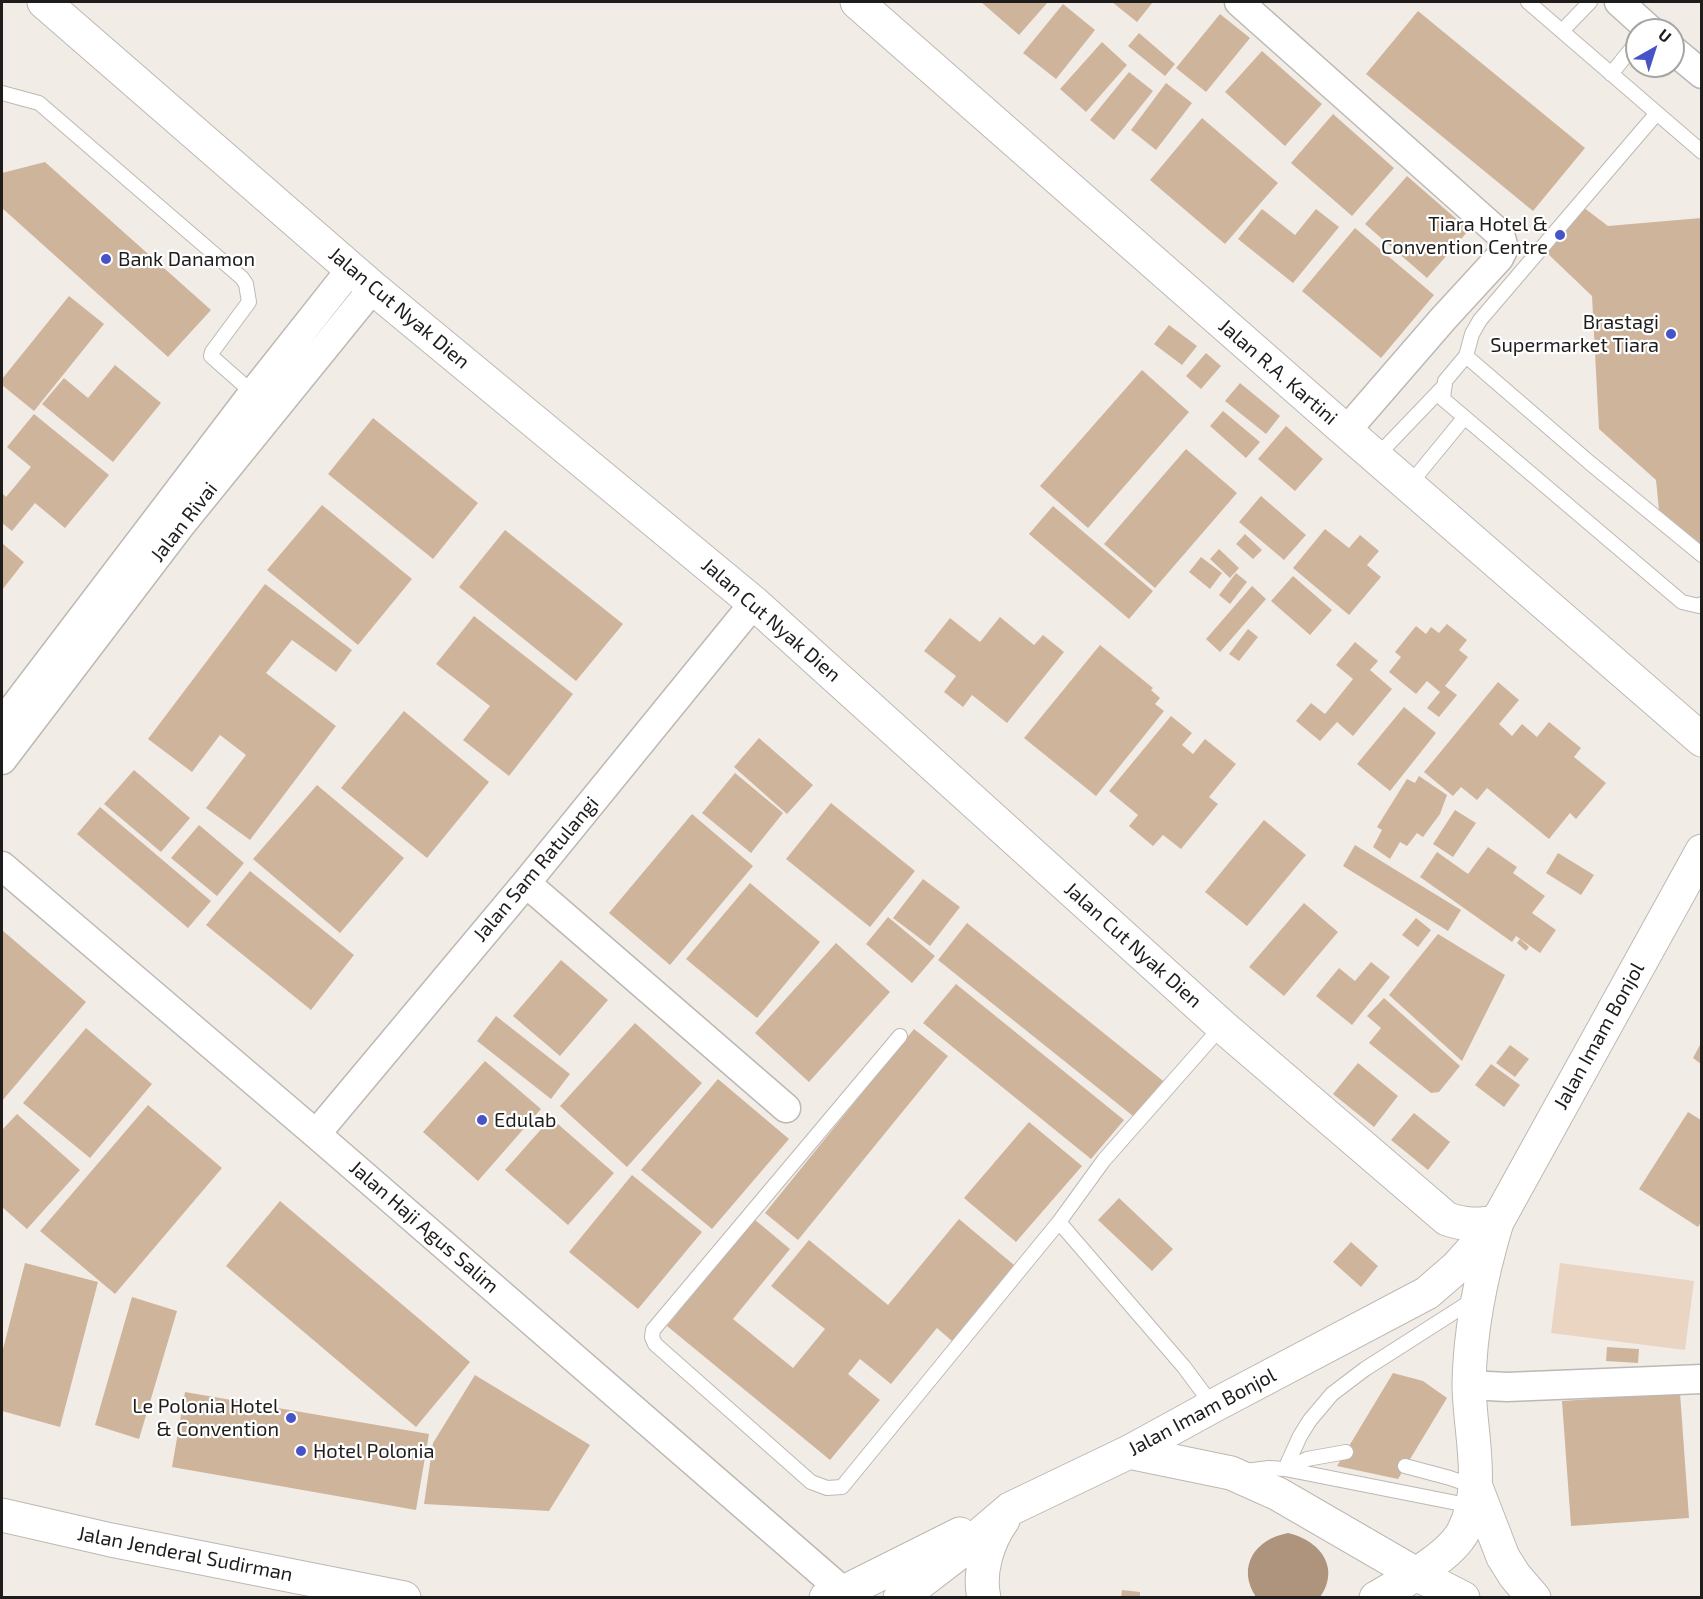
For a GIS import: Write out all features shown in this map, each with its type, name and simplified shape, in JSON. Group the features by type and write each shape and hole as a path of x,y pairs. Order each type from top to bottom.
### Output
{"street":[{"name":"Jalan Cut Nyak Dien","path":"44,2 362,278 754,603 1222,1026 1447,1219 1462,1224 1479,1225 1497,1221"},
{"name":"Jalan R.A. Kartini","path":"856,2 1701,740"},
{"path":"1239,2 1500,234 1509,267 1443,319 1346,431"},
{"path":"1618,2 1632,18"},
{"path":"1685,60 1701,74"},
{"name":"Jalan Rivai","path":"2,723 253,393 362,278"},
{"name":"Jalan Rivai","path":"2,760 180,526 362,278"},
{"name":"Jalan Sam Ratulangi","path":"316,1134 526,883 754,603"},
{"name":"Jalan Imam Bonjol","path":"900,1598 957,1555 1010,1509 1129,1452 1427,1293 1457,1268 1497,1221 1701,851"},
{"name":"Jalan Haji Agus Salim","path":"2,866 316,1134 835,1595"},
{"path":"526,883 786,1108"},
{"name":"Jalan Imam Bonjol","path":"1376,1598 1416,1574 1452,1547 1462,1534 1474,1497 1469,1385 1471,1340 1485,1260 1497,1221"},
{"path":"1469,1385 1507,1387 1701,1379"},
{"path":"1129,1452 1231,1473 1278,1494 1416,1574 1463,1598"},
{"name":"Jalan Imam Bonjol","path":"1474,1497 1503,1557 1515,1576 1534,1598"},
{"path":"835,1595 1010,1509"},
{"path":"984,1598 982,1579 985,1561 991,1542 1010,1509"},
{"name":"Jalan Jenderal Sudirman","path":"2,1515 111,1540 404,1598"}],"lane":[{"path":"1528,2 1701,152"},
{"path":"1562,31 1590,2"},
{"path":"1611,74 1625,57"},
{"path":"2,93 39,103 242,278 246,284 249,302 211,356 253,393"},
{"path":"1656,113 1609,167 1509,267 1472,334 1466,356 1445,381 1443,399 1682,602 1699,606 1701,604"},
{"path":"1466,356 1701,555"},
{"path":"1376,457 1445,385"},
{"path":"1408,485 1464,418"},
{"path":"900,1036 654,1330 652,1336 655,1344 811,1482 827,1488 842,1487 1059,1222 1104,1160 1222,1026"},
{"path":"1059,1222 1184,1367 1213,1406"},
{"path":"1285,1469 1310,1420 1332,1394 1365,1369 1477,1298"},
{"path":"1285,1469 1307,1459 1346,1452"},
{"path":"1405,1466 1450,1478 1474,1497"},
{"path":"1231,1473 1269,1468 1285,1469 1474,1497"}],"shaded area":[{"path":"1560,1263 1694,1281 1685,1350 1551,1333"},
{"path":"1288,1533 1309,1542 1324,1556 1328,1575 1326,1586 1320,1597 1256,1597 1250,1586 1248,1575 1252,1556 1266,1541"}],"building":[{"path":"981,2 1048,2 1019,35"},
{"path":"1112,2 1153,2 1137,22"},
{"path":"1063,4 1095,30 1056,79 1023,53"},
{"path":"1418,11 1585,148 1533,211 1366,74"},
{"path":"1220,14 1250,38 1206,92 1176,68"},
{"path":"1139,33 1175,64 1165,76 1128,46"},
{"path":"1102,42 1127,65 1086,112 1060,89"},
{"path":"1262,51 1322,104 1285,146 1225,92"},
{"path":"1129,72 1153,91 1114,140 1090,120"},
{"path":"1166,83 1192,103 1156,150 1131,130"},
{"path":"1333,114 1394,168 1352,216 1291,163"},
{"path":"1202,118 1278,183 1225,244 1150,180"},
{"name":"Bank Danamon","path":"45,162 211,310 168,357 2,208 2,173"},
{"path":"1407,176 1469,230 1427,278 1365,224"},
{"path":"1583,207 1608,226 1701,218 1701,544 1659,510 1656,480 1599,429 1592,296 1547,253"},
{"path":"1262,209 1295,235 1316,209 1339,227 1293,283 1238,239"},
{"path":"1355,228 1434,295 1381,358 1302,291"},
{"path":"69,296 104,324 34,411 2,385 2,379"},
{"path":"1169,325 1197,346 1182,365 1154,344"},
{"path":"1206,353 1221,366 1201,389 1186,376"},
{"path":"115,365 161,403 113,462 42,404 64,378 88,398"},
{"path":"1142,370 1189,412 1088,528 1040,486"},
{"path":"1240,383 1280,416 1266,434 1225,401"},
{"path":"1223,411 1260,442 1246,458 1210,426"},
{"path":"34,414 109,475 65,528 35,503 12,531 2,523 2,493 6,497 31,467 7,447"},
{"path":"373,418 478,503 433,559 328,474"},
{"path":"1286,426 1323,459 1295,491 1258,459"},
{"path":"1186,449 1237,493 1155,588 1104,544"},
{"path":"1261,496 1306,535 1284,560 1239,522"},
{"path":"322,505 412,579 358,645 267,570"},
{"path":"1053,506 1153,591 1129,619 1029,534"},
{"path":"1325,529 1349,548 1360,535 1379,551 1367,565 1381,577 1349,615 1293,568"},
{"path":"505,530 623,624 576,681 459,587"},
{"path":"1245,534 1262,550 1253,559 1236,544"},
{"path":"2,543 24,562 2,590"},
{"path":"1219,549 1239,568 1230,578 1210,559"},
{"path":"1201,557 1222,573 1210,589 1189,572"},
{"path":"1236,573 1247,582 1230,604 1219,595"},
{"path":"1293,576 1332,610 1310,635 1271,601"},
{"path":"265,584 352,650 336,672 292,640 266,673 336,726 250,840 206,808 246,755 220,735 192,772 148,739"},
{"path":"1252,586 1266,599 1220,652 1206,639"},
{"path":"474,616 573,694 509,776 463,740 490,706 436,664"},
{"path":"1000,617 1034,645 1043,635 1064,652 1007,723 972,695 963,707 944,692 956,676 924,651 950,618 980,642"},
{"path":"1447,624 1467,640 1459,650 1468,657 1445,686 1457,695 1439,717 1427,708 1440,692 1427,681 1416,694 1389,672 1401,657 1395,652 1416,626 1426,634 1431,627 1439,633"},
{"path":"1248,629 1258,637 1239,661 1229,654"},
{"path":"1355,642 1378,661 1370,670 1392,689 1353,736 1337,722 1320,741 1296,721 1311,703 1325,714 1353,679 1336,665"},
{"path":"1100,645 1153,688 1151,690 1160,698 1155,704 1164,711 1096,796 1024,738"},
{"path":"1498,682 1519,700 1499,724 1512,736 1522,724 1537,737 1549,722 1581,748 1574,757 1606,783 1576,819 1570,813 1549,839 1487,788 1477,800 1461,787 1453,796 1424,772"},
{"path":"1404,707 1436,733 1390,791 1357,764"},
{"path":"404,711 489,782 427,858 341,788"},
{"path":"1171,716 1192,733 1182,745 1193,754 1205,739 1236,764 1209,797 1218,804 1181,849 1163,835 1153,846 1129,826 1138,815 1109,791"},
{"path":"759,738 813,785 787,814 734,767"},
{"path":"134,770 190,818 161,852 104,804"},
{"path":"735,773 783,813 751,853 702,813"},
{"path":"1419,776 1447,795 1440,814 1423,837 1417,833 1407,846 1400,842 1390,859 1373,847 1382,830 1377,827 1407,779 1415,783"},
{"path":"317,785 404,858 340,933 253,859"},
{"path":"831,803 915,871 870,927 786,859"},
{"path":"100,807 211,901 188,928 77,834"},
{"path":"1455,810 1476,823 1453,857 1433,844"},
{"path":"692,814 753,866 670,965 609,913"},
{"path":"1264,820 1306,855 1247,926 1205,892"},
{"path":"199,825 244,863 217,896 171,858"},
{"path":"1355,845 1461,910 1448,931 1343,866"},
{"path":"1488,847 1517,867 1513,873 1545,896 1532,913 1556,930 1540,953 1516,936 1512,942 1420,877 1437,852 1468,874"},
{"path":"1558,853 1594,875 1581,895 1546,873"},
{"path":"250,871 354,955 311,1010 206,925"},
{"path":"923,879 960,907 930,946 893,918"},
{"path":"750,883 820,942 757,1018 686,959"},
{"path":"1304,903 1338,932 1284,996 1249,967"},
{"path":"888,917 935,956 912,983 866,944"},
{"path":"1416,918 1431,930 1418,947 1402,935"},
{"path":"967,923 1167,1084 1138,1120 938,960"},
{"path":"2,930 86,1002 2,1101"},
{"path":"1438,934 1505,975 1462,1061 1389,995"},
{"path":"1520,939 1529,947 1526,951 1517,943"},
{"path":"836,943 890,992 809,1082 755,1033"},
{"path":"561,960 608,1000 560,1056 513,1016"},
{"path":"1371,962 1390,977 1352,1025 1316,996 1339,968 1355,981"},
{"path":"956,984 1124,1120 1091,1159 923,1023"},
{"path":"1384,998 1460,1066 1439,1092 1431,1093 1369,1043 1381,1028 1367,1016"},
{"path":"496,1016 570,1074 551,1099 477,1041"},
{"path":"635,1023 702,1083 627,1167 560,1106"},
{"path":"86,1028 152,1084 90,1158 23,1103"},
{"path":"914,1029 948,1056 798,1240 765,1213"},
{"path":"1701,1043 1701,1064 1693,1058"},
{"path":"1510,1045 1529,1059 1515,1077 1496,1063"},
{"name":"Edulab","path":"485,1061 541,1109 478,1181 423,1132"},
{"path":"1358,1063 1398,1096 1374,1127 1333,1094"},
{"path":"1491,1064 1520,1085 1504,1107 1475,1085"},
{"path":"718,1079 789,1139 712,1229 641,1170"},
{"path":"148,1105 222,1168 115,1294 40,1231"},
{"path":"1688,1112 1701,1120 1701,1222 1698,1227 1639,1189"},
{"path":"1414,1113 1450,1142 1428,1170 1391,1140"},
{"path":"17,1114 80,1170 27,1229 2,1207 2,1130"},
{"path":"551,1118 614,1173 568,1225 505,1170"},
{"path":"1029,1122 1082,1166 1016,1242 964,1198"},
{"path":"632,1175 702,1232 638,1309 569,1252"},
{"path":"1119,1198 1173,1249 1152,1271 1098,1220"},
{"path":"280,1201 470,1362 416,1427 226,1266"},
{"path":"754,1219 790,1249 733,1319 793,1368 825,1329 771,1286 809,1240 888,1305 959,1219 1014,1265 952,1341 937,1328 891,1384 860,1359 848,1374 880,1400 830,1460 667,1326"},
{"path":"1351,1242 1378,1266 1361,1287 1333,1262"},
{"path":"25,1263 98,1282 60,1427 2,1411 2,1353"},
{"path":"132,1297 177,1311 139,1439 95,1425"},
{"path":"1607,1347 1639,1349 1638,1363 1606,1361"},
{"path":"1393,1373 1423,1381 1447,1398 1398,1479 1337,1466"},
{"path":"475,1375 590,1445 549,1511 424,1504 433,1443"},
{"name":"Hotel Polonia","path":"185,1392 429,1434 416,1510 172,1467"},
{"path":"1680,1393 1689,1518 1571,1526 1562,1401"},
{"path":"1122,1590 1140,1592 1140,1598 1121,1598"}],"place":[{"name":"Tiara Hotel & Convention Centre","path":"1560,235"},
{"name":"Bank Danamon","path":"106,259"},
{"name":"Brastagi Supermarket Tiara","path":"1671,334"},
{"name":"Edulab","path":"482,1120"},
{"name":"Le Polonia Hotel & Convention","path":"291,1418"},
{"name":"Hotel Polonia","path":"301,1451"}]}
